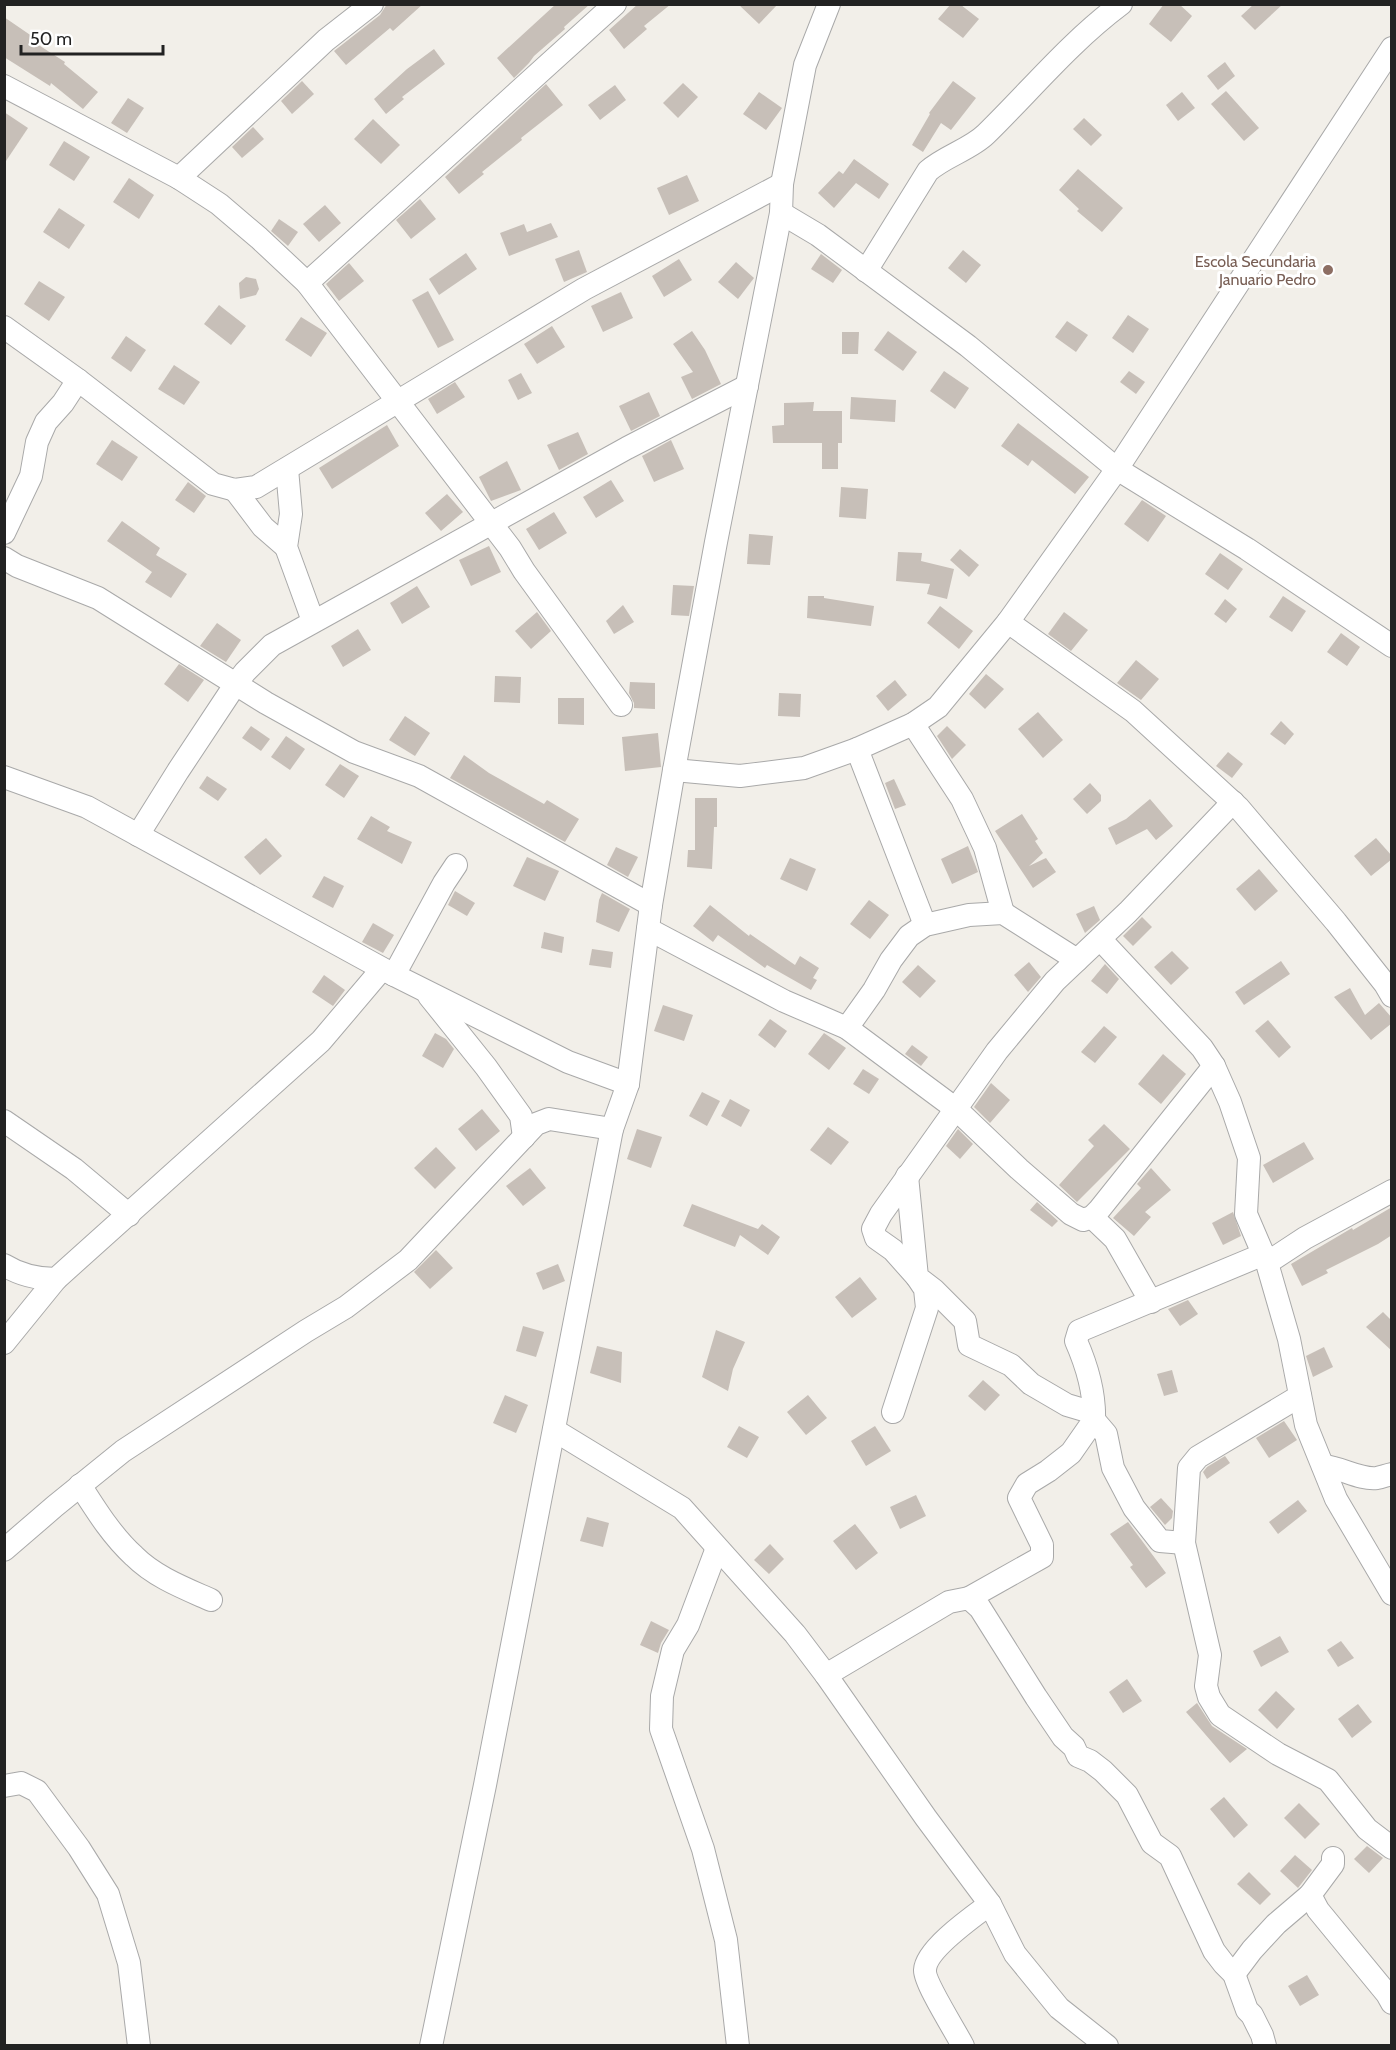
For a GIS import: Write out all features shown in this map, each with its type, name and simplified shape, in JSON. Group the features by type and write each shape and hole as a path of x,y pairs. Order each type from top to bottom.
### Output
{"street":[{"path":"307,283 615,4"},
{"path":"431,2046 485,1785 612,1129 628,1084 651,905 674,770 781,213 782,184 805,65 829,4"},
{"path":"866,271 928,171 941,160 983,137 1049,67 1121,4"},
{"path":"179,178 363,7"},
{"path":"674,770 740,776 804,768 857,749 913,724 938,707 1008,622 1116,469 1392,48"},
{"path":"4,86 179,178 219,204 307,283 491,523 621,705"},
{"path":"4,327 78,380 213,484 235,490 256,487 584,288 782,184"},
{"path":"781,213 818,235 968,346 1116,469 1247,549 1392,646"},
{"path":"4,533 31,476 37,442 46,422 63,403 78,380"},
{"path":"138,836 235,685 272,645 627,448 747,386"},
{"path":"286,469 291,514 286,547"},
{"path":"235,490 263,527 286,547 314,621"},
{"path":"4,558 17,566 98,598 235,685 354,752 419,776 651,905"},
{"path":"1008,622 1133,711 1233,802 1336,922 1392,996"},
{"path":"913,724 962,799 985,848 1003,913"},
{"path":"857,749 925,926"},
{"path":"4,777 87,807 388,972 568,1062 628,1084"},
{"path":"893,1412 927,1308 925,1288 917,1277 893,1250 876,1238 873,1229 880,1214 997,1051 1055,981 1101,940 1233,802"},
{"path":"4,1343 56,1279 321,1041 388,972 456,865"},
{"path":"847,1028 909,936 925,926 969,915 1003,913 1077,960"},
{"path":"648,929 784,1000 847,1028 956,1108 1019,1169 1071,1214 1083,1220 1092,1217 1214,1066"},
{"path":"1101,940 1202,1048 1214,1066 1230,1102 1249,1158 1246,1214 1266,1258 1289,1339 1306,1425 1336,1499 1392,1594"},
{"path":"424,990 486,1067 521,1116 524,1137"},
{"path":"4,1550 123,1451 346,1307 408,1260 536,1124 549,1119 612,1129"},
{"path":"4,1121 74,1169 129,1215"},
{"path":"908,1176 917,1277 965,1321 969,1345 1011,1365 1031,1384 1067,1405 1094,1417 1106,1434 1113,1468 1134,1508 1160,1541 1184,1543"},
{"path":"826,1675 948,1602 969,1598 1042,1557 1042,1545 1019,1498 1028,1484 1071,1453 1094,1417 1094,1396 1085,1362 1076,1341 1079,1331 1266,1258 1392,1191"},
{"path":"1092,1217 1115,1239 1151,1302"},
{"path":"4,1265 38,1279 56,1279"},
{"path":"1300,1396 1198,1457 1189,1468 1184,1543 1210,1655 1206,1686 1209,1697 1220,1715 1278,1754 1328,1780 1367,1829 1392,1848"},
{"path":"554,1430 682,1508 795,1634 826,1675 926,1818 990,1904 1015,1954 1059,2008 1107,2046"},
{"path":"1323,1466 1334,1466 1352,1474 1375,1478 1392,1474"},
{"path":"80,1485 108,1528 134,1557 156,1573 211,1600"},
{"path":"717,1548 688,1625 673,1650 662,1696 661,1729 703,1849 726,1940 738,2046"},
{"path":"969,1598 980,1608 1063,1737 1074,1747 1078,1756 1090,1761 1103,1771 1127,1795 1152,1843 1170,1856 1214,1951 1234,1974 1247,2010 1252,2015 1265,2046"},
{"path":"5,1784 21,1783 37,1791 79,1848 108,1894 129,1963 139,2046"},
{"path":"1234,1974 1276,1924 1310,1895 1333,1864 1333,1858"},
{"path":"1310,1895 1318,1910 1380,1985 1392,2003"},
{"path":"963,2046 927,1982 925,1970 933,1954 956,1930 990,1904"}],"building":[{"path":"387,4 423,4 393,31 390,28 346,65 334,51 380,15"},
{"path":"556,4 590,4 534,56 514,78 497,58"},
{"path":"638,4 671,4 644,26 647,29 624,49 609,30"},
{"path":"738,4 778,4 759,24"},
{"path":"1164,4 1179,4 1192,16 1171,42 1149,24"},
{"path":"1254,4 1283,4 1255,30 1241,16"},
{"path":"950,5 961,5 979,19 963,38 938,19"},
{"path":"4,17 39,41 37,44 65,62 64,64 98,92 83,109 51,83 50,86 4,57"},
{"path":"434,49 445,64 402,97 404,99 386,114 374,99 407,69"},
{"path":"1225,62 1235,76 1218,90 1207,76"},
{"path":"302,81 314,94 292,114 281,101"},
{"path":"953,81 976,98 951,130 941,123 923,152 912,145 929,113"},
{"path":"683,83 698,97 678,118 663,103"},
{"path":"546,84 563,105 521,138 522,140 459,194 445,177"},
{"path":"615,85 626,100 600,120 588,105"},
{"path":"1226,91 1259,128 1244,141 1211,104"},
{"path":"759,92 782,108 766,130 743,114"},
{"path":"1182,92 1195,108 1178,121 1166,105"},
{"path":"128,98 144,108 127,133 111,123"},
{"path":"4,112 28,128 4,164"},
{"path":"1084,118 1102,135 1091,146 1073,129"},
{"path":"373,119 400,145 381,164 354,139"},
{"path":"253,127 264,139 242,158 232,147"},
{"path":"64,141 90,157 74,181 49,165"},
{"path":"854,159 889,184 879,199 856,183 834,208 818,193 839,171 843,174"},
{"path":"1078,169 1123,208 1102,232 1077,211 1079,209 1059,190"},
{"path":"687,175 699,201 669,215 657,188"},
{"path":"129,178 154,195 139,219 113,202"},
{"path":"420,199 436,219 411,239 396,220"},
{"path":"325,205 341,223 319,242 303,224"},
{"path":"59,208 85,225 69,249 43,232"},
{"path":"279,219 298,232 288,246 271,231"},
{"path":"551,223 558,237 509,256 500,233 524,224 527,232"},
{"path":"579,250 587,272 564,282 555,259"},
{"path":"963,250 981,265 966,283 948,268"},
{"path":"466,253 477,269 439,295 429,279"},
{"path":"821,254 842,270 833,283 811,269"},
{"path":"679,259 692,280 664,297 652,276"},
{"path":"736,262 754,278 738,299 718,282"},
{"path":"349,263 364,281 339,301 326,284"},
{"path":"246,277 256,279 259,289 256,295 240,299 239,283"},
{"path":"39,281 65,297 49,321 24,304"},
{"path":"428,291 454,340 438,348 412,300"},
{"path":"621,292 633,318 603,332 591,306"},
{"path":"219,305 246,326 231,345 204,324"},
{"path":"1128,315 1149,329 1133,353 1112,338"},
{"path":"301,317 327,333 311,357 285,340"},
{"path":"1067,321 1088,335 1076,352 1055,337"},
{"path":"552,326 565,347 537,364 524,344"},
{"path":"692,331 705,350 721,384 692,399 681,377 693,372 673,344"},
{"path":"888,331 917,352 903,371 874,350"},
{"path":"842,332 859,332 858,354 842,354"},
{"path":"126,336 146,350 131,372 111,358"},
{"path":"174,365 200,382 184,405 158,389"},
{"path":"944,371 969,388 955,409 930,391"},
{"path":"1129,371 1145,382 1136,394 1120,382"},
{"path":"521,373 532,393 518,400 508,380"},
{"path":"455,382 465,397 437,414 428,399"},
{"path":"649,392 660,416 631,431 619,406"},
{"path":"851,397 896,400 895,422 850,419"},
{"path":"814,402 813,411 842,411 842,443 838,443 838,469 822,469 822,443 773,443 772,426 784,425 784,403"},
{"path":"1018,423 1089,477 1075,494 1032,460 1028,466 1001,446"},
{"path":"387,425 399,446 332,489 319,468"},
{"path":"578,432 588,454 559,470 547,445"},
{"path":"112,440 138,457 122,481 96,464"},
{"path":"671,440 684,469 654,482 642,456"},
{"path":"507,461 521,490 491,501 479,477"},
{"path":"611,480 624,501 596,518 583,497"},
{"path":"188,482 206,496 194,513 175,500"},
{"path":"841,487 868,489 866,519 839,517"},
{"path":"447,494 463,512 441,531 425,513"},
{"path":"1142,500 1166,516 1148,542 1124,524"},
{"path":"554,512 567,533 539,550 526,529"},
{"path":"122,521 160,548 156,555 187,574 171,598 145,582 152,572 107,541"},
{"path":"749,534 773,536 770,565 747,564"},
{"path":"489,546 501,572 471,586 459,560"},
{"path":"960,549 979,565 969,577 950,560"},
{"path":"898,552 922,553 921,561 954,569 947,599 927,594 930,584 896,581"},
{"path":"1220,553 1243,569 1228,590 1205,574"},
{"path":"673,585 694,586 689,616 671,615"},
{"path":"417,586 430,607 402,624 390,603"},
{"path":"808,596 824,596 824,598 874,606 871,626 807,618"},
{"path":"1283,596 1306,611 1292,632 1269,617"},
{"path":"1225,599 1237,609 1226,623 1214,614"},
{"path":"623,605 634,622 614,634 606,621"},
{"path":"940,606 973,631 959,649 927,623"},
{"path":"537,612 551,631 531,649 515,631"},
{"path":"1064,612 1088,630 1071,651 1048,634"},
{"path":"217,623 241,640 226,662 200,646"},
{"path":"358,629 371,650 343,667 331,646"},
{"path":"1341,633 1360,647 1347,666 1327,652"},
{"path":"1136,660 1159,679 1141,700 1117,683"},
{"path":"179,664 204,680 188,702 164,684"},
{"path":"986,674 1004,689 985,709 969,694"},
{"path":"495,676 521,677 520,703 494,702"},
{"path":"895,680 907,695 888,711 876,696"},
{"path":"630,682 655,683 655,709 634,708 629,693"},
{"path":"779,693 801,694 800,717 778,716"},
{"path":"558,698 584,698 584,725 558,724"},
{"path":"1038,712 1063,740 1043,758 1018,729"},
{"path":"405,716 430,733 415,756 389,740"},
{"path":"1281,721 1294,734 1285,745 1270,734"},
{"path":"251,726 270,739 261,751 242,738"},
{"path":"947,726 966,745 952,759 937,736"},
{"path":"658,733 661,767 625,771 622,737"},
{"path":"286,736 305,749 290,770 271,757"},
{"path":"1228,752 1243,764 1232,778 1216,766"},
{"path":"464,755 489,773 544,804 547,800 579,819 565,842 450,778"},
{"path":"340,764 359,776 344,798 325,785"},
{"path":"207,776 227,789 218,801 199,788"},
{"path":"894,779 906,805 895,809 885,783"},
{"path":"1090,783 1101,795 1101,801 1087,814 1073,799"},
{"path":"695,798 717,798 717,827 714,827 712,869 687,867 688,850 695,850"},
{"path":"1150,799 1173,826 1156,840 1147,829 1116,845 1108,828 1126,819"},
{"path":"1022,814 1038,839 1035,841 1043,853 1029,866 1046,858 1056,872 1033,888 995,831"},
{"path":"371,816 390,827 387,831 412,842 402,864 357,839"},
{"path":"266,838 282,856 260,875 244,857"},
{"path":"1376,838 1392,856 1392,859 1371,876 1354,856"},
{"path":"968,846 978,872 952,884 941,859"},
{"path":"616,847 638,857 628,877 607,865"},
{"path":"527,857 559,871 545,901 513,886"},
{"path":"790,858 816,869 807,891 780,879"},
{"path":"1259,869 1278,891 1255,911 1236,889"},
{"path":"324,876 344,886 333,908 312,897"},
{"path":"455,891 475,903 467,916 448,905"},
{"path":"602,893 630,909 619,932 596,922"},
{"path":"869,900 889,915 870,939 850,924"},
{"path":"710,905 749,936 750,934 795,965 800,956 819,968 813,978 817,980 811,990 767,965 765,968 718,935 713,942 693,926"},
{"path":"1094,906 1100,920 1085,933 1076,914"},
{"path":"1142,917 1152,927 1133,946 1123,936"},
{"path":"373,923 394,935 383,953 362,942"},
{"path":"544,932 564,937 562,953 541,948"},
{"path":"592,949 613,952 611,968 589,965"},
{"path":"1172,951 1189,968 1171,985 1154,967"},
{"path":"1281,961 1290,974 1244,1005 1235,992"},
{"path":"1029,962 1041,977 1028,992 1014,975"},
{"path":"1105,964 1119,979 1107,994 1091,981"},
{"path":"918,965 936,981 920,998 902,982"},
{"path":"324,975 345,990 333,1006 312,992"},
{"path":"1350,988 1365,1015 1379,1003 1392,1018 1392,1023 1371,1040 1334,997"},
{"path":"663,1005 693,1015 684,1041 654,1031"},
{"path":"770,1019 787,1031 775,1048 758,1035"},
{"path":"1268,1020 1291,1047 1279,1058 1255,1031"},
{"path":"1104,1026 1117,1037 1095,1063 1081,1052"},
{"path":"435,1033 446,1039 454,1049 443,1068 422,1056"},
{"path":"824,1033 846,1048 829,1070 808,1054"},
{"path":"912,1045 928,1057 921,1066 905,1054"},
{"path":"1163,1054 1186,1074 1161,1104 1138,1084"},
{"path":"863,1069 879,1079 869,1094 853,1084"},
{"path":"991,1083 1010,1100 990,1123 974,1107"},
{"path":"702,1092 720,1101 707,1126 689,1116"},
{"path":"730,1099 750,1110 741,1127 721,1116"},
{"path":"482,1109 500,1131 476,1151 458,1129"},
{"path":"1104,1124 1130,1149 1077,1202 1059,1185 1094,1146 1088,1140"},
{"path":"828,1127 849,1142 831,1165 810,1150"},
{"path":"637,1129 662,1137 651,1168 627,1159"},
{"path":"958,1129 973,1144 960,1159 946,1146"},
{"path":"1304,1142 1314,1159 1273,1183 1263,1165"},
{"path":"436,1147 456,1168 435,1189 414,1168"},
{"path":"530,1168 546,1188 523,1206 506,1186"},
{"path":"1151,1168 1171,1190 1145,1212 1151,1217 1134,1236 1113,1218 1141,1188 1137,1184"},
{"path":"1037,1202 1058,1221 1052,1227 1030,1210"},
{"path":"692,1204 758,1229 762,1224 780,1237 768,1255 740,1235 735,1247 683,1226"},
{"path":"1392,1207 1392,1235 1326,1270 1328,1273 1302,1286 1291,1264"},
{"path":"1233,1212 1241,1236 1223,1245 1212,1223"},
{"path":"436,1250 453,1268 430,1289 414,1272"},
{"path":"558,1264 565,1281 543,1290 536,1273"},
{"path":"860,1277 877,1299 852,1318 835,1297"},
{"path":"1188,1300 1198,1314 1180,1326 1168,1309"},
{"path":"1383,1312 1392,1321 1392,1351 1366,1327"},
{"path":"523,1326 544,1332 536,1357 516,1351"},
{"path":"716,1330 745,1342 733,1369 728,1391 702,1377"},
{"path":"597,1346 622,1352 621,1383 590,1373"},
{"path":"1324,1347 1333,1367 1313,1377 1306,1356"},
{"path":"1172,1370 1178,1392 1164,1396 1157,1374"},
{"path":"983,1380 1000,1395 985,1411 968,1396"},
{"path":"505,1395 528,1405 516,1433 493,1423"},
{"path":"808,1395 827,1418 806,1435 787,1412"},
{"path":"1284,1421 1297,1440 1269,1458 1256,1438"},
{"path":"739,1426 759,1437 747,1458 727,1447"},
{"path":"875,1426 891,1451 866,1466 851,1441"},
{"path":"1225,1456 1230,1463 1207,1479 1203,1472"},
{"path":"916,1495 926,1516 900,1529 890,1507"},
{"path":"1161,1498 1173,1511 1172,1518 1165,1525 1150,1507"},
{"path":"1298,1500 1307,1511 1278,1534 1269,1522"},
{"path":"587,1517 609,1523 603,1547 580,1541"},
{"path":"1128,1522 1166,1573 1146,1588 1130,1567 1133,1565 1110,1534"},
{"path":"855,1524 878,1553 856,1570 833,1541"},
{"path":"770,1544 784,1559 769,1574 754,1560"},
{"path":"651,1621 669,1630 658,1653 640,1645"},
{"path":"1280,1636 1289,1652 1261,1667 1253,1651"},
{"path":"1341,1641 1354,1658 1338,1667 1327,1650"},
{"path":"1127,1679 1142,1701 1123,1713 1109,1692"},
{"path":"1276,1691 1295,1709 1277,1729 1258,1710"},
{"path":"1197,1703 1212,1726 1247,1749 1230,1763 1186,1712"},
{"path":"1358,1704 1372,1722 1352,1738 1338,1719"},
{"path":"1224,1797 1248,1825 1234,1838 1210,1809"},
{"path":"1299,1803 1320,1824 1305,1839 1284,1818"},
{"path":"1367,1846 1383,1858 1369,1873 1354,1859"},
{"path":"1295,1855 1312,1870 1298,1888 1280,1871"},
{"path":"1249,1872 1271,1894 1260,1905 1237,1884"},
{"path":"1307,1975 1319,1995 1300,2006 1288,1986"}],"place":[{"name":"Escola Secundaria Januario Pedro","path":"1328,270"}]}
